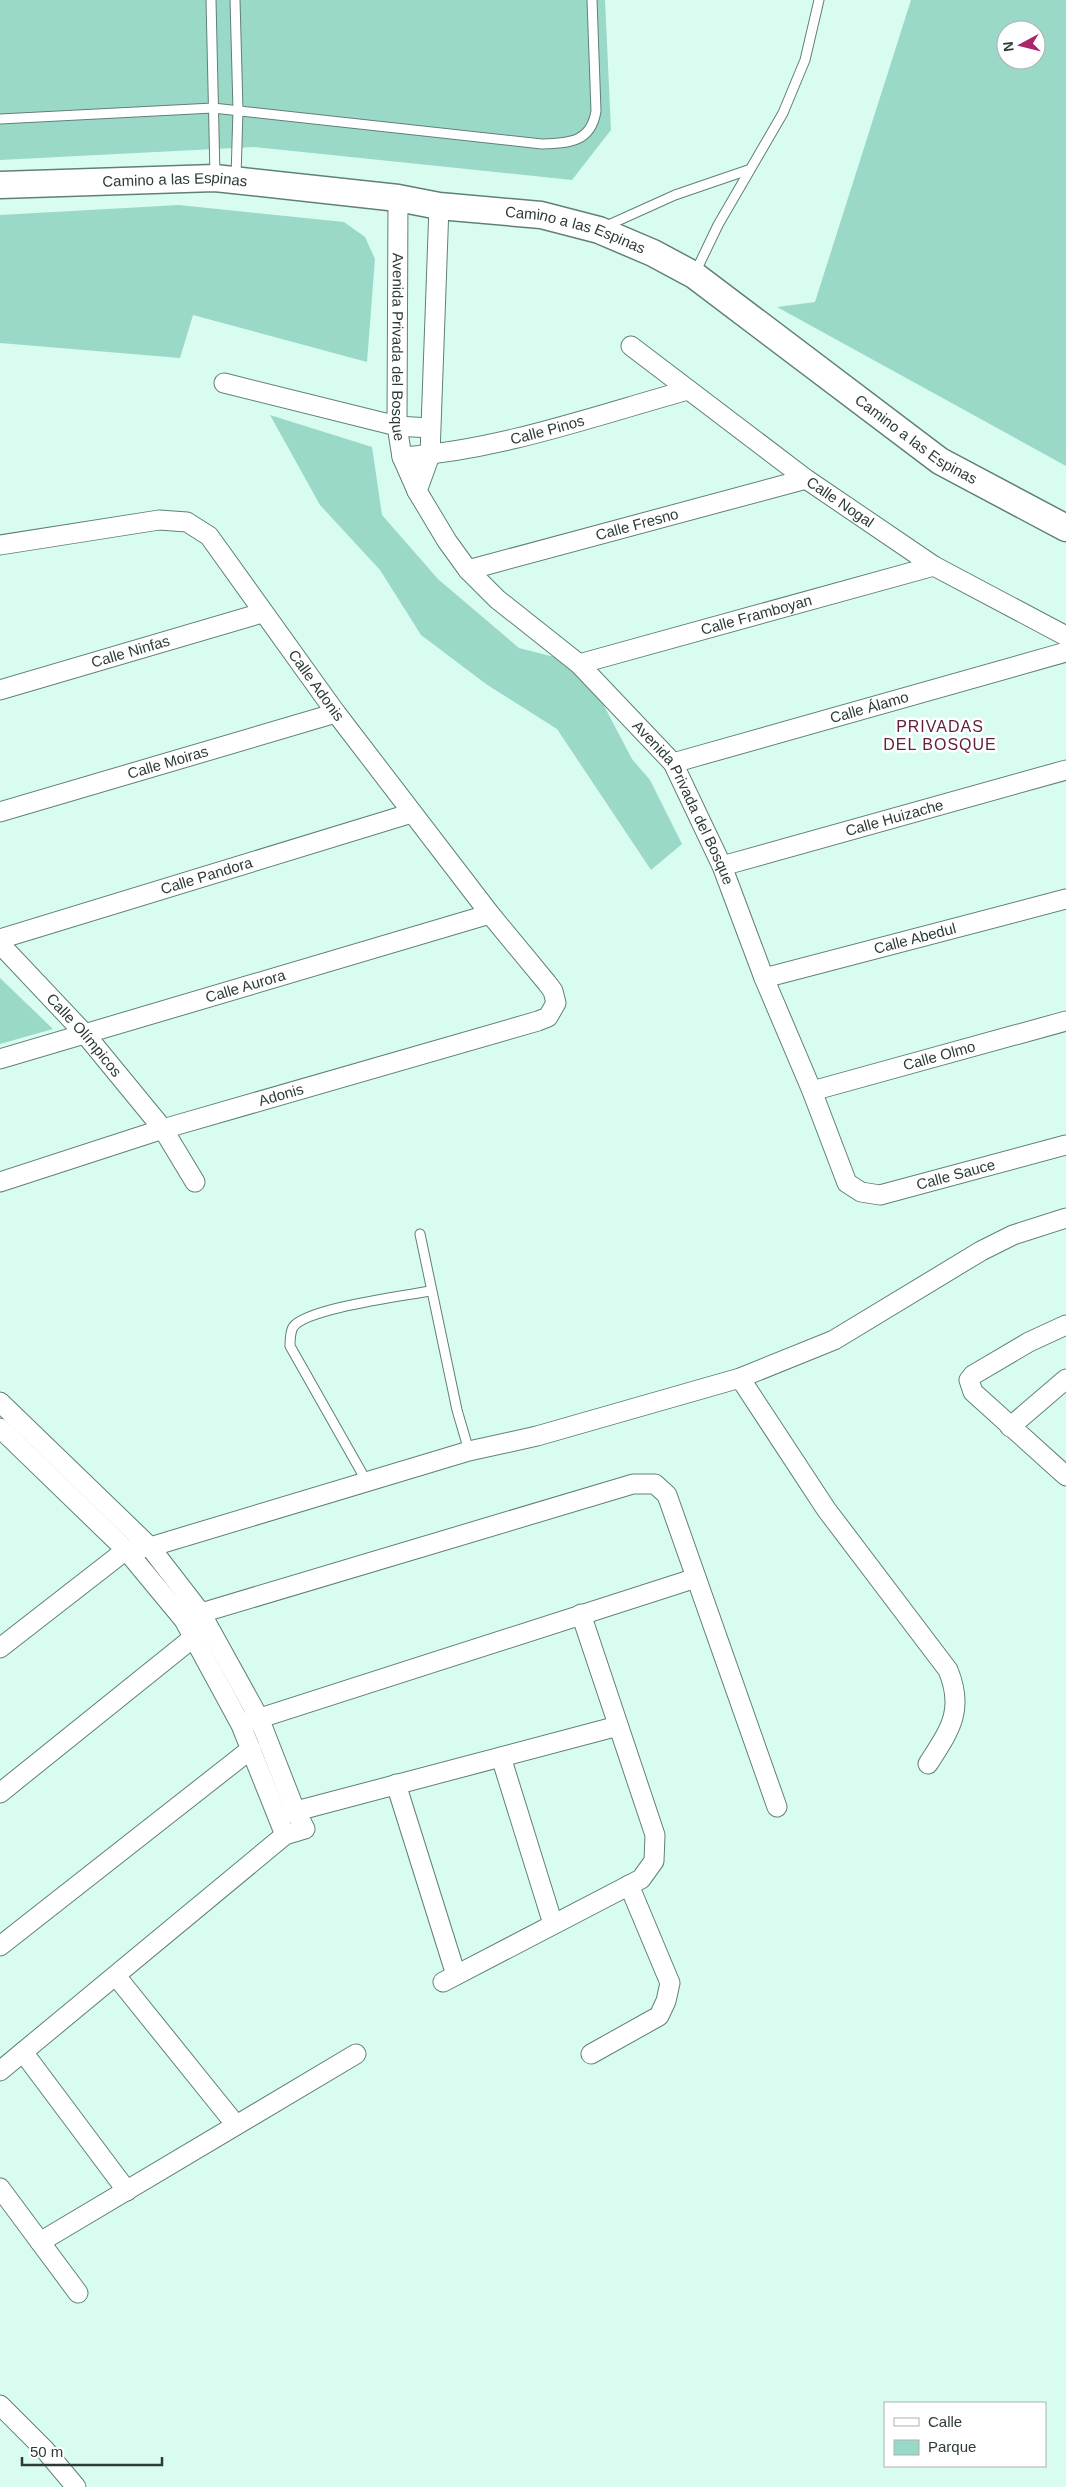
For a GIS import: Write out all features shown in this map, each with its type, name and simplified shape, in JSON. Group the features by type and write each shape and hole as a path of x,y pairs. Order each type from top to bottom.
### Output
{"street":[{"name":"Camino a las Espinas","path":"0,185 225,179 398,198 439,206 541,215 599,230 653,253 694,275 940,461 1066,528"},
{"name":"Avenida Privada del Bosque","path":"398,198 397,426 402,457 417,491 447,541 468,570 497,599 579,664 673,764 722,866 764,978 812,1091 848,1183"},
{"name":"Avenida Privada del Bosque","path":"417,491 430,455 439,206"},
{"name":"Calle Nogal","path":"631,346 806,479 934,566 1066,636"},
{"path":"224,383 397,426 430,428"},
{"name":"Calle Pinos","path":"402,457 430,455 505,442 688,390"},
{"name":"Calle Fresno","path":"468,570 806,479"},
{"name":"Calle Adonis","path":"0,545 159,520 187,522 209,536 262,613 336,713 490,914 553,991 556,1003"},
{"name":"Calle Framboyan","path":"579,664 934,566"},
{"name":"Calle Ninfas","path":"0,690 262,613"},
{"name":"Calle Álamo","path":"673,764 1066,652"},
{"name":"Calle Moiras","path":"0,812 336,713"},
{"name":"Calle Huizache","path":"722,866 1066,770"},
{"name":"Calle Pandora","path":"0,938 412,813"},
{"name":"Calle Abedul","path":"764,978 1066,899"},
{"name":"Calle Aurora","path":"0,1059 490,914"},
{"name":"Calle Olímpicos","path":"0,944 85,1034 163,1129 195,1182"},
{"name":"Adonis","path":"0,1182 163,1129 538,1021 548,1017 556,1003"},
{"name":"Calle Olmo","path":"812,1091 1066,1021"},
{"name":"Calle Sauce","path":"848,1183 862,1192 880,1194 1066,1145"},
{"path":"0,1648 126,1550 150,1548 469,1451 537,1436 740,1378 834,1340 981,1251 1013,1235 1066,1218"},
{"path":"1066,1325 1029,1342 973,1375 969,1380 973,1392 1066,1476"},
{"path":"740,1378 826,1508 948,1670 953,1683 954,1718 928,1764"},
{"path":"1010,1427 1066,1379"},
{"path":"0,1402 150,1548 259,1718 295,1810 305,1829 285,1835 0,2071"},
{"path":"0,1428 193,1616 194,1637 241,1725 285,1835"},
{"path":"193,1616 633,1484 654,1484 668,1495 777,1807"},
{"path":"241,1725 696,1578"},
{"path":"396,1784 449,1978 641,1879 654,1861 655,1835 581,1614"},
{"path":"0,1793 194,1637"},
{"path":"277,1817 295,1810 618,1726"},
{"path":"0,1946 251,1749"},
{"path":"501,1757 554,1924"},
{"path":"591,2054 659,2016 666,2001 670,1983 629,1885"},
{"path":"116,1976 236,2125"},
{"path":"23,2052 127,2191"},
{"path":"40,2242 356,2054"},
{"path":"0,2188 78,2294"},
{"path":"0,2405 45,2450 76,2487"}],"lane":[{"path":"211,0 213,108 225,179"},
{"path":"225,179 238,110 235,0"},
{"path":"0,119 213,108 542,144 558,144 582,138 593,126 596,111 592,0"},
{"path":"694,275 718,225 782,113 801,68 819,0"},
{"path":"599,230 626,215 675,195 748,170"},
{"path":"420,1234 430,1291 469,1451"},
{"path":"367,1482 290,1346 290,1336 294,1326 315,1313 430,1291"}],"green space":[{"path":"0,0 605,0 611,130 572,180 254,147 0,160"},
{"path":"911,0 1066,0 1066,466 777,307 815,302"},
{"path":"179,205 344,222 365,237 375,259 367,362 193,315 180,358 0,343 0,215"},
{"path":"270,415 372,447 382,515 438,579 519,648 582,664 632,759 650,780 682,844 651,870 557,729 486,684 421,635 380,570 320,505"},
{"path":"0,978 53,1029 0,1044"}],"district":[{"name":"PRIVADAS DEL BOSQUE","path":"940,735"}]}
